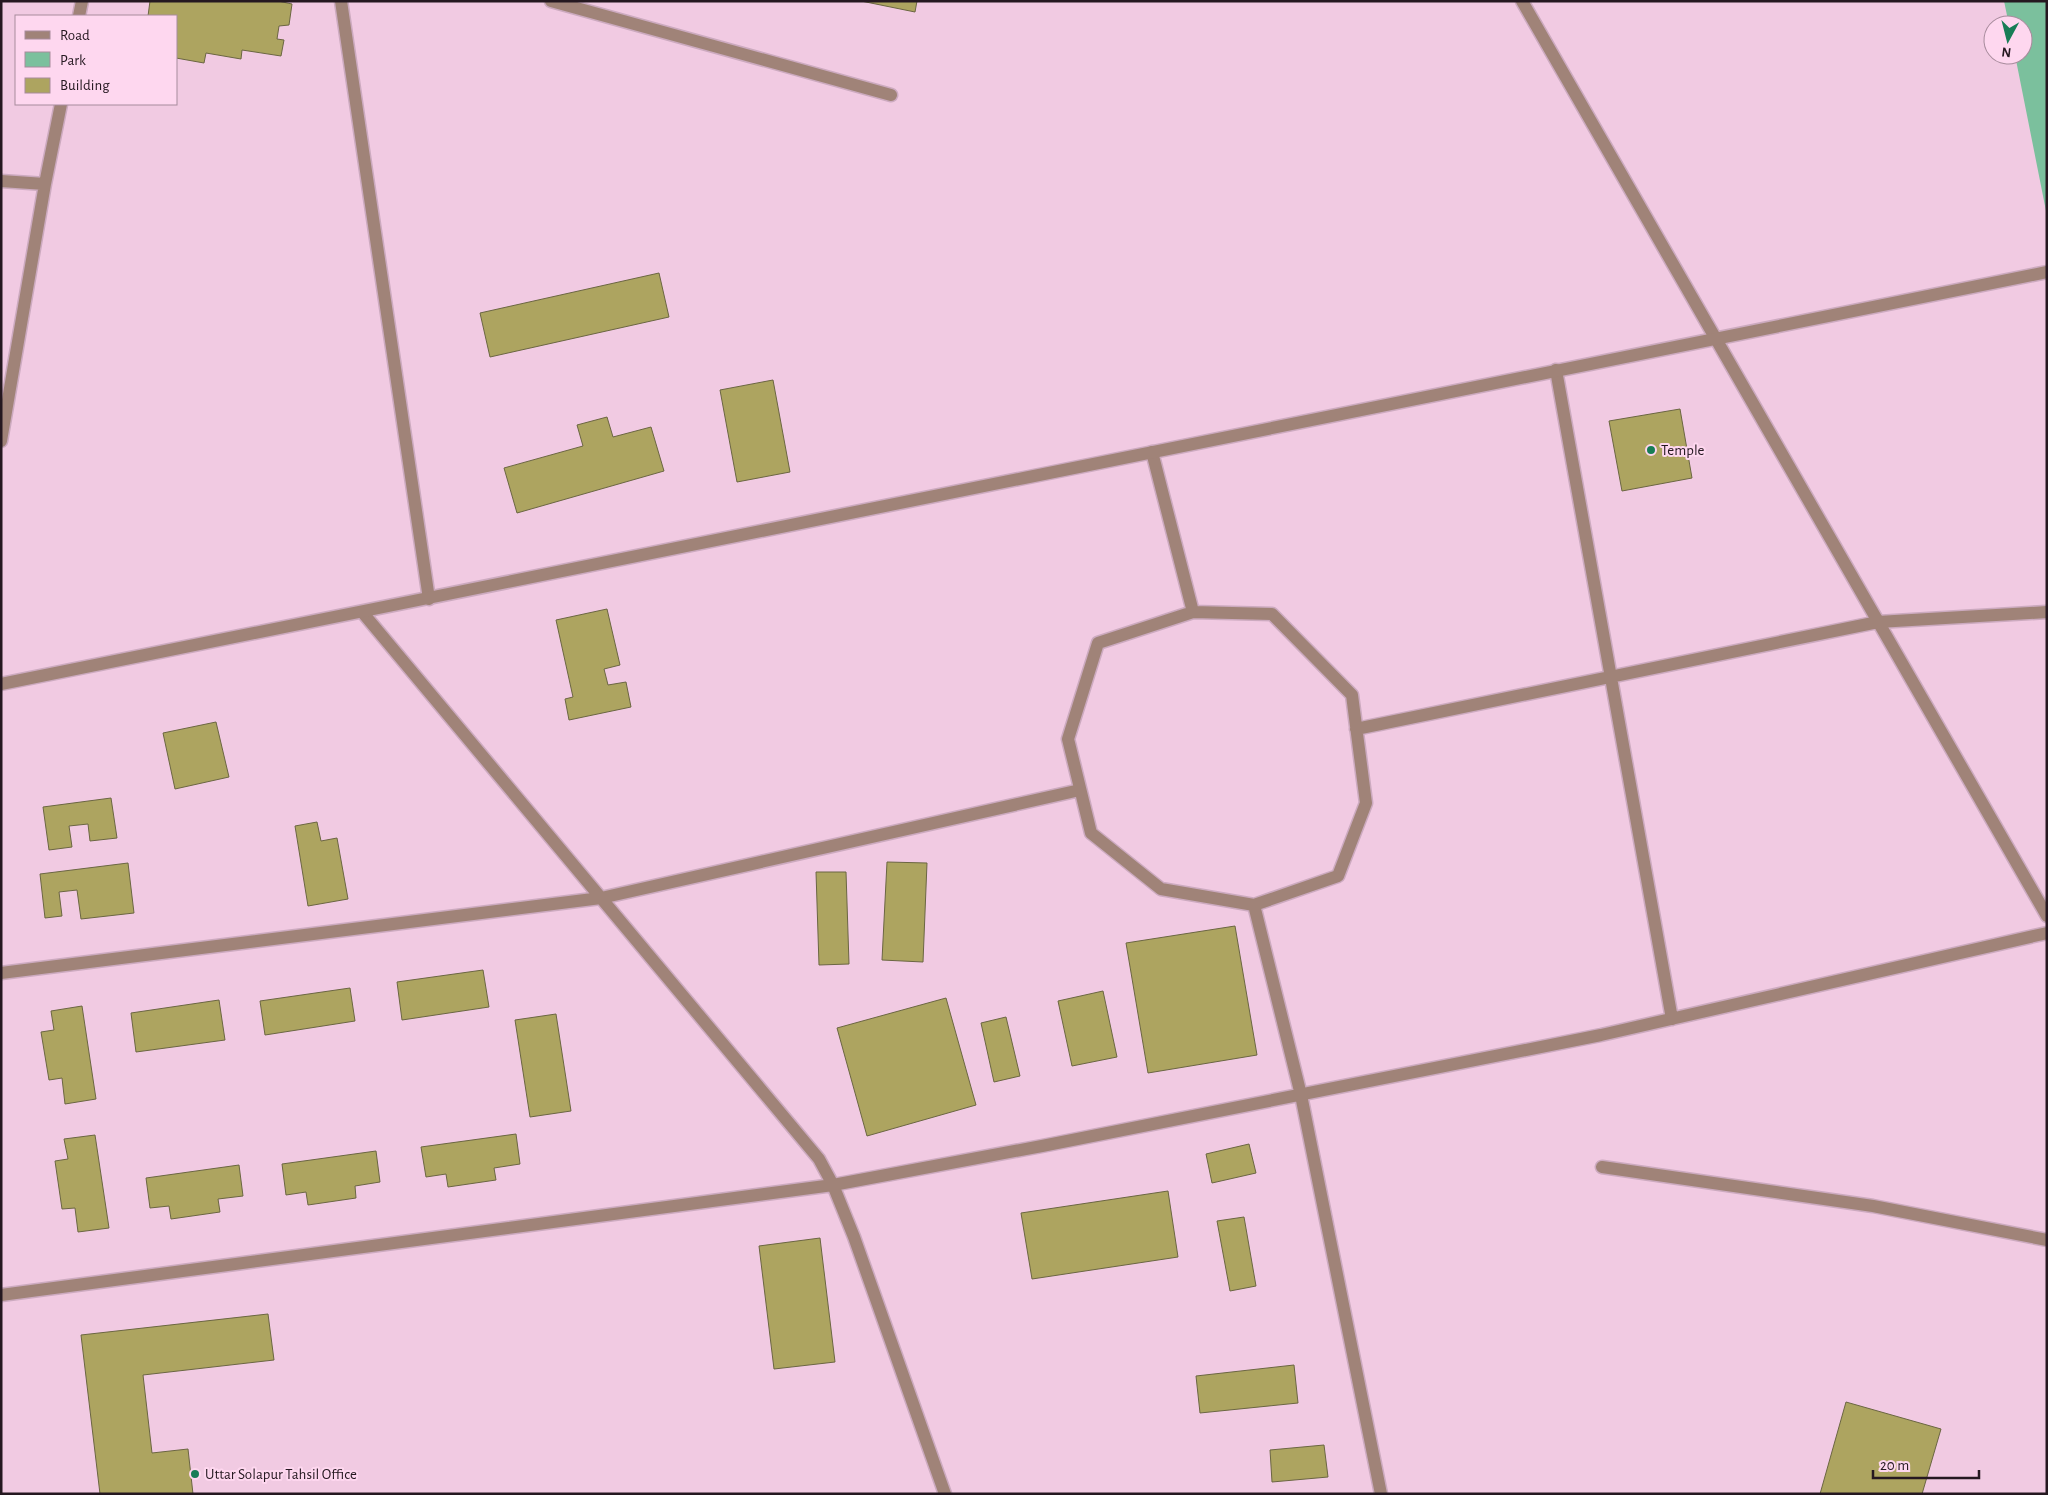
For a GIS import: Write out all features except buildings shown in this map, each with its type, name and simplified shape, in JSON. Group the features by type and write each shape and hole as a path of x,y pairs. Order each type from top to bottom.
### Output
{"street":[{"path":"79,15 82,1"},
{"path":"341,1 429,599"},
{"path":"551,1 891,95"},
{"path":"1522,1 2047,916"},
{"path":"1,441 45,184 61,105"},
{"path":"1,181 45,184"},
{"path":"1,684 363,613 2047,272"},
{"path":"1556,370 1672,1019"},
{"path":"1152,452 1193,612"},
{"path":"1193,612 1272,614 1352,695 1356,729 1366,803 1338,876 1254,905 1161,889 1091,832 1068,740 1098,643 1193,612"},
{"path":"1356,729 1878,622 2047,612"},
{"path":"363,613 819,1160 833,1185 854,1237 946,1494"},
{"path":"1,974 601,898 1080,790"},
{"path":"1254,905 1301,1094 1381,1494"},
{"path":"1,1295 833,1185 1301,1094 1672,1019 2047,933"},
{"path":"1602,1167 1872,1206 2047,1240"}],"green space":[{"path":"2004,1 2047,1 2047,216 2017,65 2033,65 2033,15 2007,15"}],"place":[{"name":"Temple","path":"1651,450"},
{"name":"Uttar Solapur Tahsil Office","path":"195,1474"}]}
